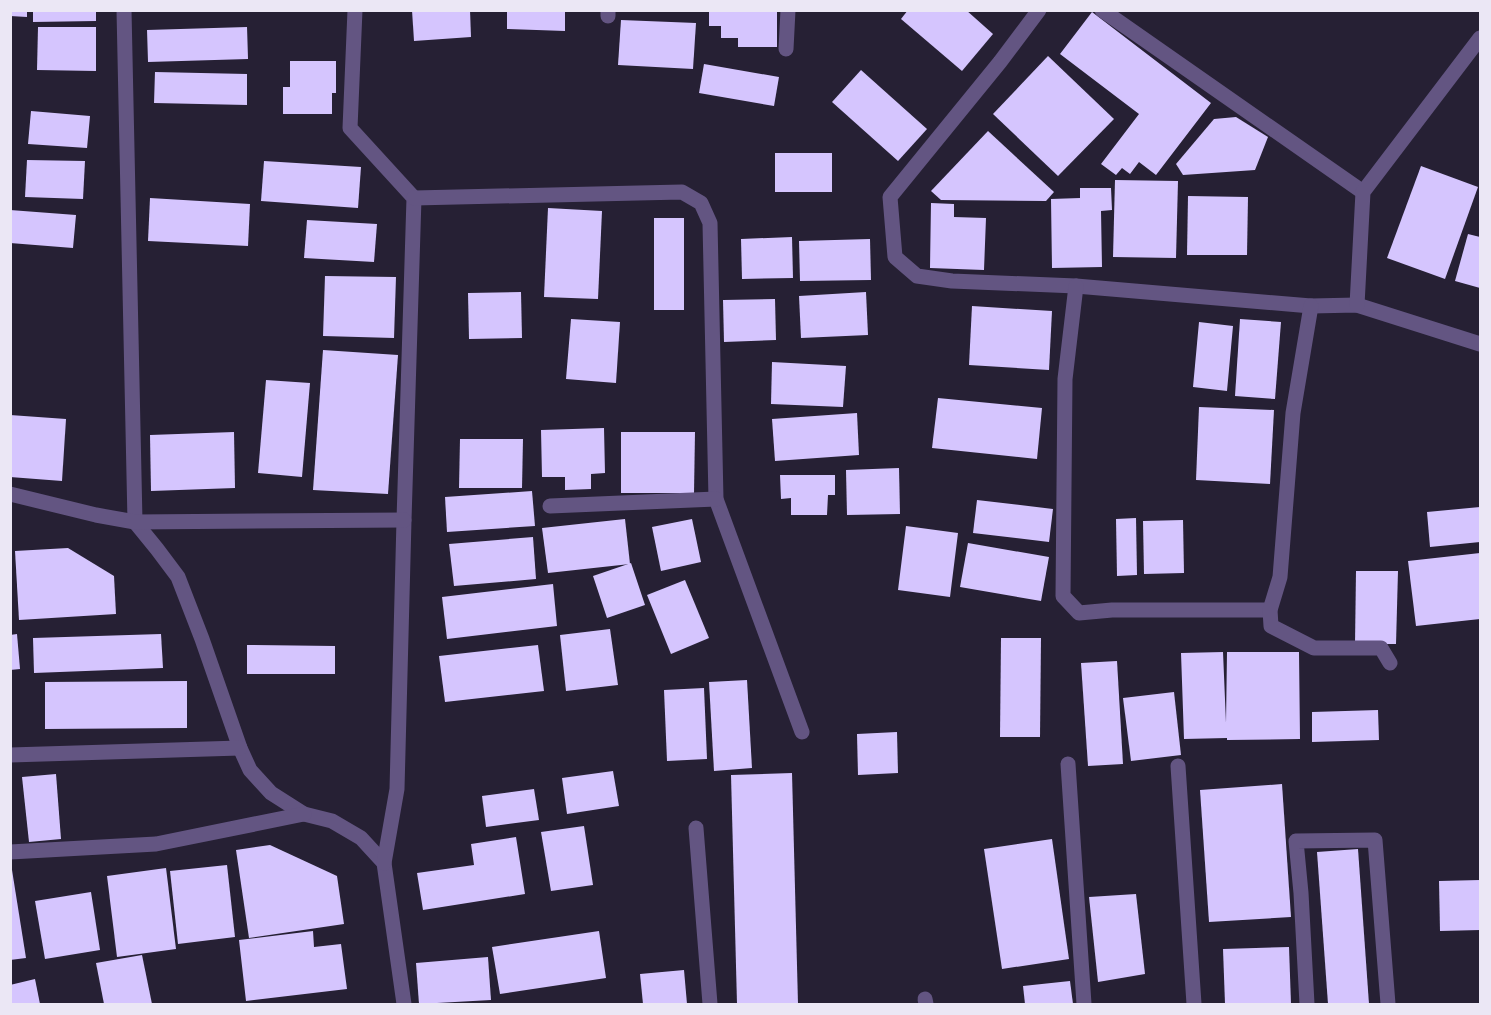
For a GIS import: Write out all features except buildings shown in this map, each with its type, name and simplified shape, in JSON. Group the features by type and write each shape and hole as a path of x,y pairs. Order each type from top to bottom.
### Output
{"street":[{"path":"124,10 135,522 178,577 250,770 271,793 304,814 332,821 361,838 384,863"},
{"path":"355,10 350,128 414,198 397,789 384,863 404,1005"},
{"path":"786,50 788,10"},
{"path":"1039,10 1000,62 890,197 895,257 917,276 952,281 1077,286 1311,306 1357,305 1480,345"},
{"path":"1102,10 1363,192"},
{"path":"1357,305 1363,192 1480,38"},
{"path":"414,198 682,192 701,203 710,223 716,499 802,732"},
{"path":"1077,286 1065,379 1063,596 1079,613 1112,610 1270,610"},
{"path":"1311,306 1293,413 1280,577 1270,610 1271,626 1314,648 1382,648 1390,663"},
{"path":"10,494 135,522 404,520"},
{"path":"550,506 716,499"},
{"path":"10,754 240,748"},
{"path":"1068,764 1084,1005"},
{"path":"1178,766 1194,1005"},
{"path":"10,852 156,844 304,814"},
{"path":"696,828 710,1005"},
{"path":"1307,1005 1296,841 1375,840 1388,1005"}]}
